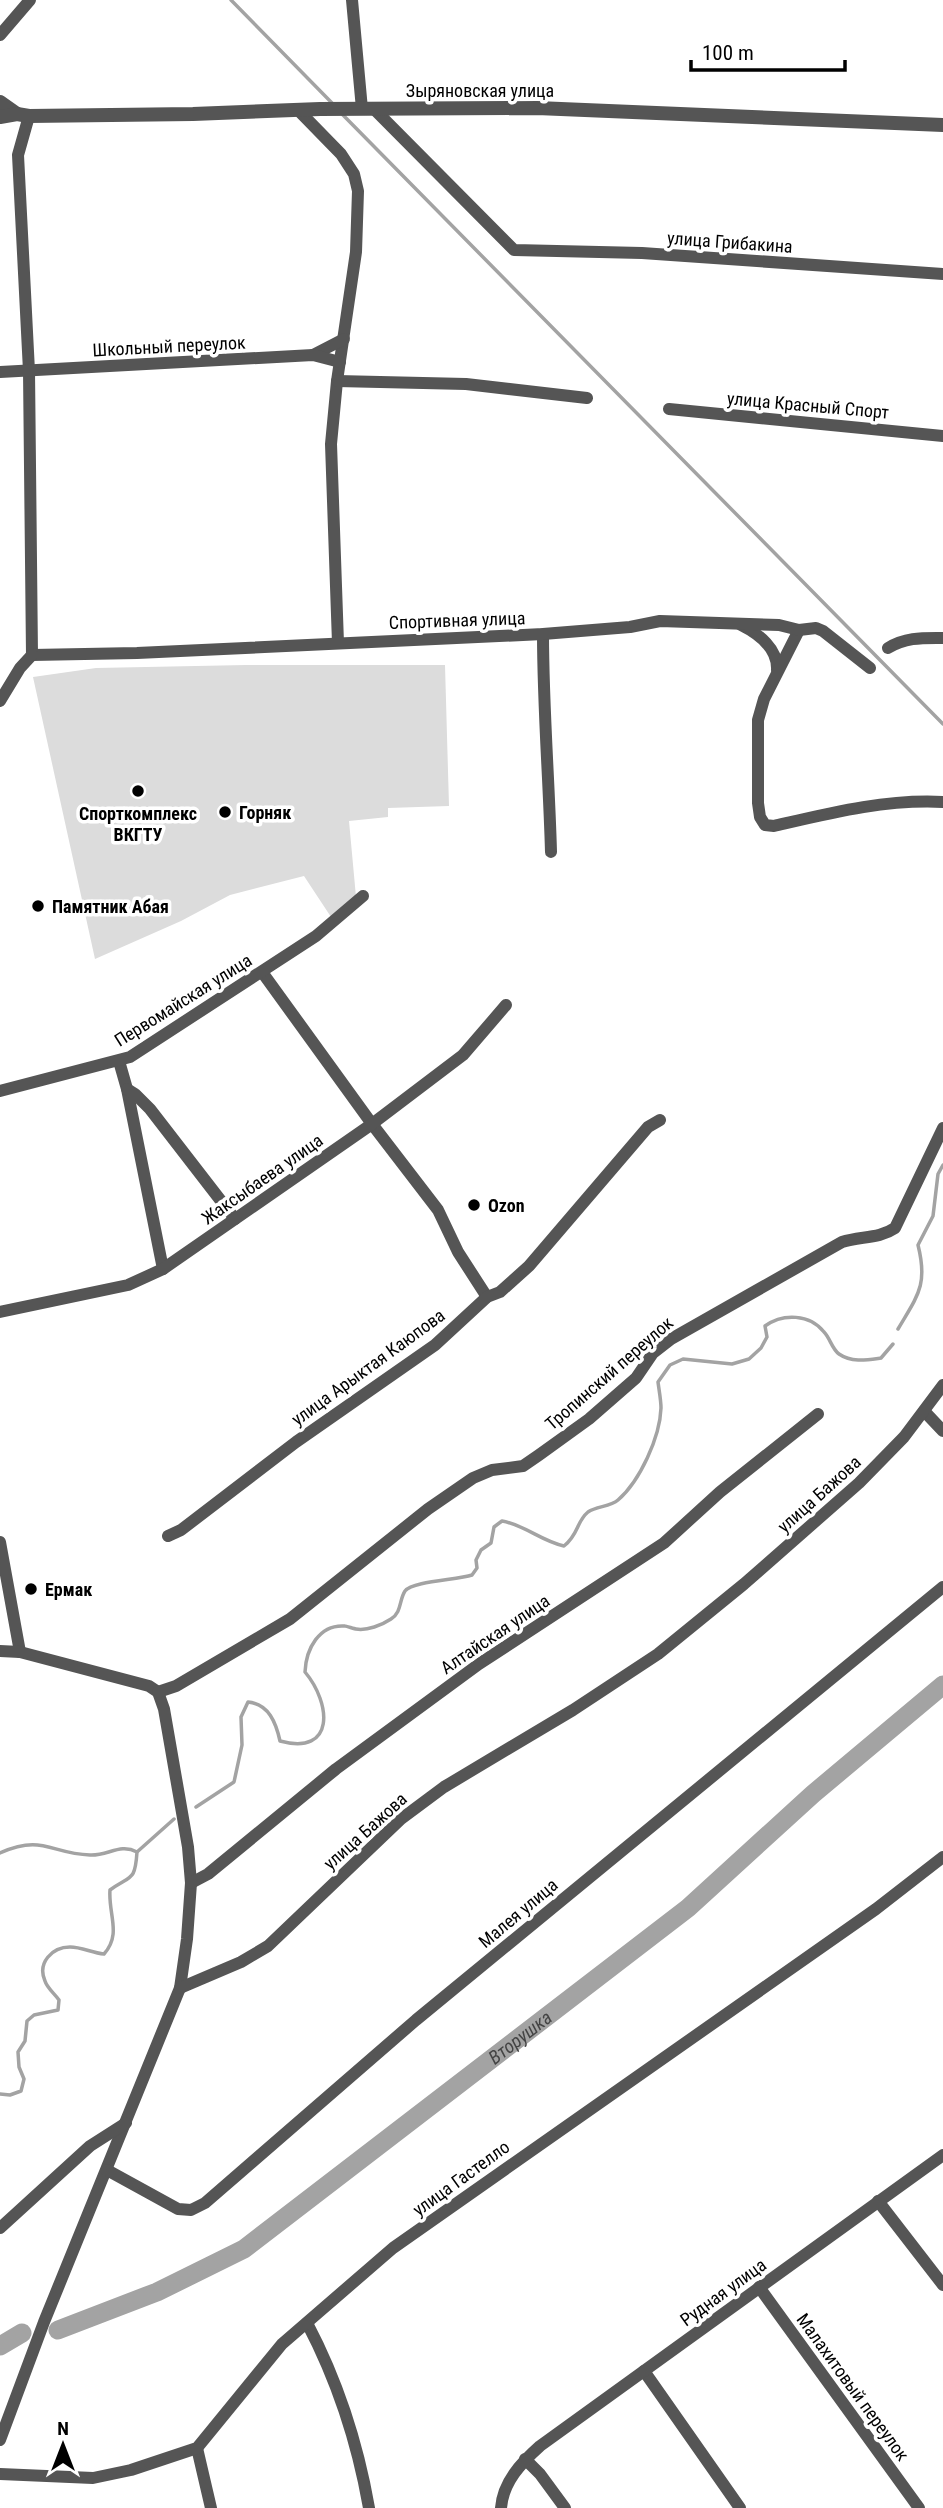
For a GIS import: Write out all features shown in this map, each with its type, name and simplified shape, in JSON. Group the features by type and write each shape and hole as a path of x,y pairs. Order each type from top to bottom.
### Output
{"street":[{"path":"0,35 30,0"},
{"path":"352,0 368,109"},
{"path":"0,102 23,115 18,155 29,371 34,633 32,655 20,668 0,701"},
{"name":"Зыряновская улица","path":"0,117 537,108 943,125"},
{"name":"улица Грибакина","path":"368,109 514,250 642,253 943,274"},
{"path":"299,110 341,154 354,174 358,191 356,253 337,381 331,444 338,643"},
{"path":"313,355 344,339"},
{"name":"Школьный переулок","path":"0,372 313,355 340,362"},
{"path":"337,381 466,384 587,398"},
{"name":"улица Красный Спорт","path":"669,409 943,436"},
{"name":"Спортивная улица","path":"32,655 137,653 543,634 630,627 660,621 816,628 870,668"},
{"path":"741,624 774,652 778,661 777,671"},
{"path":"799,629 764,699 758,720 758,803 760,817 765,825 774,826 870,806 919,801 943,802"},
{"path":"543,634 543,694 551,852"},
{"path":"888,648 912,638 943,638"},
{"name":"Первомайская улица","path":"0,1091 119,1061 151,1044 316,936 363,896"},
{"path":"262,972 438,1210 458,1252 487,1297"},
{"name":"Жаксыбаева улица","path":"0,1312 128,1285 163,1269 372,1124 463,1055 506,1005"},
{"path":"119,1061 163,1269"},
{"path":"127,1089 150,1110 235,1219"},
{"name":"улица Арыктая Каюпова","path":"168,1536 181,1530 296,1442 435,1345 487,1297 500,1292 529,1266 648,1127 660,1120"},
{"name":"Тропинский переулок","path":"158,1692 176,1686 275,1629 428,1509 473,1478 492,1470 523,1466 539,1455 589,1419 636,1377 653,1353 671,1339 842,1242 856,1237 880,1236 895,1228 943,1128"},
{"name":"улица Бажова","path":"180,1988 241,1962 268,1946 401,1819 444,1787 573,1710 658,1654 744,1584 859,1483 904,1437 943,1385"},
{"path":"924,1410 943,1431"},
{"name":"Алтайская улица","path":"191,1882 208,1874 336,1769 479,1664 664,1544 720,1492 818,1414"},
{"path":"0,1542 20,1652"},
{"name":"Малея улица","path":"107,2171 178,2209 191,2210 205,2203 416,2020 943,1587"},
{"path":"0,1651 20,1652 149,1686 158,1692 164,1709 184,1816 191,1882 180,1988 44,2322 0,2440"},
{"name":"улица Гастелло","path":"197,2448 282,2344 393,2248 876,1909 943,1857"},
{"path":"0,2228 90,2146 126,2123"},
{"name":"Рудная улица","path":"501,2508 502,2495 525,2459 572,2422 943,2155"},
{"path":"878,2201 943,2284"},
{"name":"Малахитовый переулок","path":"759,2287 919,2508"},
{"path":"307,2323 321,2348 345,2416 365,2482 369,2508"},
{"path":"644,2371 740,2508"},
{"path":"0,2474 93,2478 131,2470 197,2448 211,2508"},
{"path":"525,2459 540,2474 565,2508"}],"shaded area":[{"name":"Горняк","path":"445,665 449,806 388,808 388,817 349,821 356,897 331,917 304,876 230,895 181,921 95,959 33,677 96,668"}],"waterway":[{"path":"231,0 332,103"},
{"path":"342,114 943,724"},
{"path":"898,1329 919,1289 922,1270 918,1245 933,1216 938,1174 943,1165"},
{"path":"196,1807 234,1782 242,1745 241,1717 248,1702 266,1710 274,1721 280,1741 298,1744 311,1741 319,1734 323,1724 323,1711 314,1684 305,1672 311,1647 321,1634 336,1626 360,1629 379,1625 395,1616 403,1594 410,1588 472,1575 477,1568 476,1560 481,1550 491,1543 494,1527 502,1521 564,1546 588,1512 618,1500 634,1482 653,1445 661,1408 658,1382 670,1365 683,1359 732,1364 749,1359 761,1348 767,1337 765,1326 788,1317 804,1319 818,1326 837,1352 849,1359 881,1358 893,1344"},
{"name":"Вторушка","path":"58,2330 157,2292 244,2249 688,1908 813,1794 943,1685"},
{"path":"0,2094 10,2095 21,2091 24,2079 19,2067 18,2052 25,2041 27,2021 34,2015 58,2010 59,2000 47,1986 43,1974 48,1957 57,1950 70,1947 104,1954 113,1931 110,1890 131,1877 137,1852 174,1819"},
{"path":"0,1853 27,1845 47,1846 90,1855 119,1849 137,1852"},
{"name":"Вторушка","path":"0,2346 22,2333"}],"place":[{"name":"Спорткомплекс ВКГТУ","path":"138,791"},
{"name":"Горняк","path":"225,812"},
{"name":"Памятник Абая","path":"38,906"},
{"name":"Ozon","path":"474,1205"},
{"name":"Ермак","path":"31,1589"}]}
